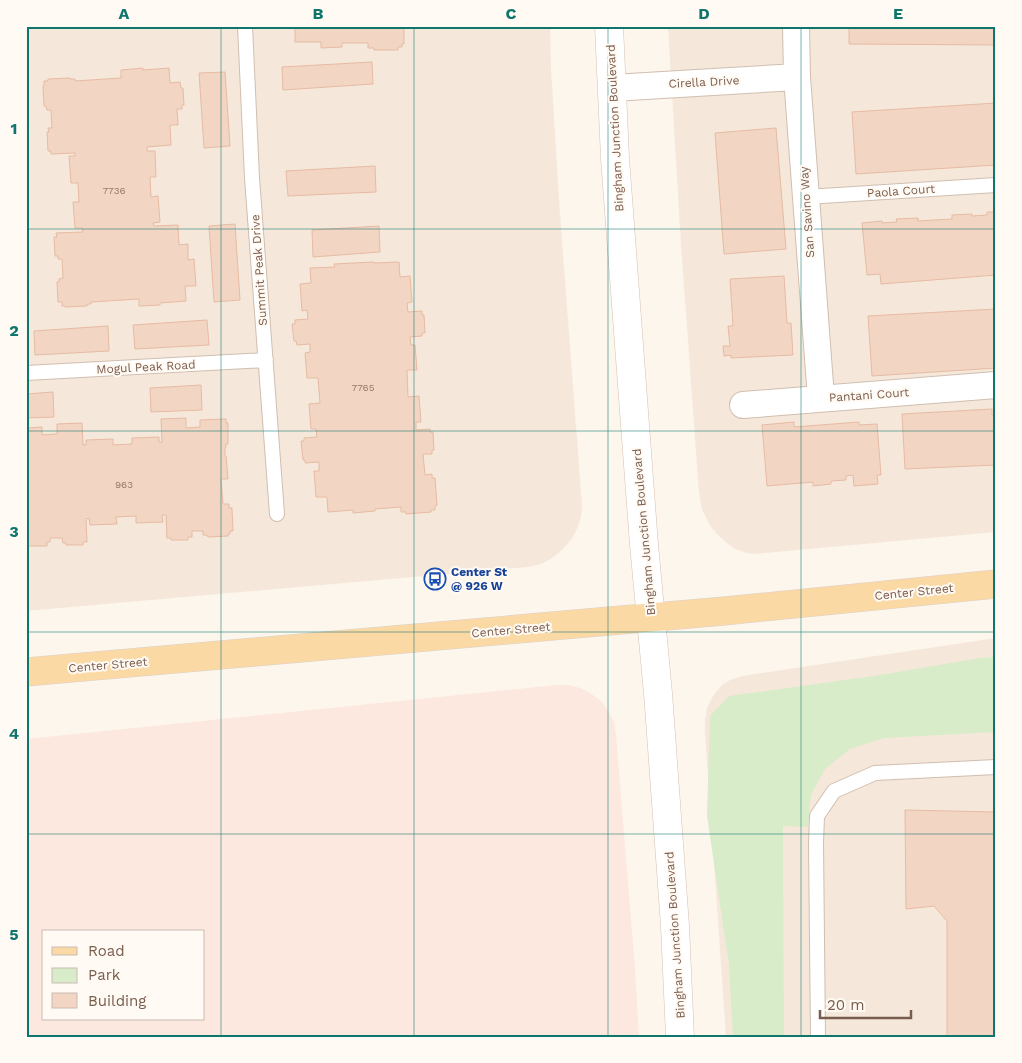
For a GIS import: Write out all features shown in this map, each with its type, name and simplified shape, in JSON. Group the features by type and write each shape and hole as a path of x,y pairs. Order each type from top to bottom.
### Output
{"main road":[{"name":"Bingham Junction Boulevard","path":"609,26 621,238 674,916 680,1037"},
{"name":"Center Street","path":"26,672 651,618 996,584"}],"street":[{"name":"San Savino Way","path":"796,26 797,77 821,398"},
{"name":"Cirella Drive","path":"612,88 797,77"},
{"name":"Pantani Court","path":"743,405 996,386"}],"lane":[{"name":"Summit Peak Drive","path":"245,26 252,178 278,514"},
{"name":"Paola Court","path":"806,197 996,184"},
{"name":"Mogul Peak Road","path":"26,373 266,360"},
{"path":"818,1037 816,843 818,816 834,791 875,774 996,767"}],"shaded area":[{"path":"26,26 550,26 560,214 582,505 577,529 571,540 560,552 541,564 528,567 26,611"},
{"path":"668,26 996,26 996,532 755,554 735,549 711,527 702,510 699,493 681,245"},
{"path":"996,638 996,1037 726,1037 705,733 707,708 713,696 722,685 742,676"},
{"path":"556,685 580,688 600,700 608,710 614,722 616,735 639,1037 26,1037 26,739"}],"green space":[{"path":"996,657 996,732 884,738 850,749 825,769 811,795 808,827 783,826 784,1037 733,1037 729,965 707,816 710,716 729,696"}],"building":[{"path":"285,26 404,26 404,44 402,44 402,47 398,47 398,50 374,50 374,48 368,48 368,43 342,43 342,47 321,48 321,42 295,42 295,28 285,28"},
{"path":"708,26 770,26 770,27 708,28"},
{"path":"849,26 996,26 996,45 849,44"},
{"path":"372,62 373,84 283,90 282,67"},
{"path":"143,68 143,70 169,68 170,83 180,82 181,88 183,88 184,105 182,105 182,109 177,109 178,125 170,125 171,145 147,147 147,151 155,151 156,177 150,177 151,197 158,196 160,222 153,223 154,226 178,225 179,245 188,244 188,260 194,259 196,286 185,286 186,301 160,303 160,305 139,306 139,299 91,302 87,306 62,306 62,302 58,302 57,282 63,278 62,259 58,259 58,256 55,256 54,237 57,237 56,233 83,232 82,228 75,228 73,202 79,202 78,183 71,183 69,156 75,156 75,153 51,154 51,151 48,151 47,132 49,132 48,128 52,128 51,110 47,110 46,106 44,106 44,81 48,81 48,79 70,78 75,79 75,81 121,78 121,70"},
{"path":"225,72 230,146 204,148 199,73"},
{"path":"996,103 996,165 856,174 852,112"},
{"path":"776,128 786,249 724,254 715,133"},
{"path":"375,166 376,192 288,196 286,171"},
{"path":"987,212 996,212 996,275 881,284 880,274 867,275 862,223 897,222 896,219 918,218 918,221 952,219 952,215 987,215"},
{"path":"235,224 240,300 214,302 209,226"},
{"path":"379,226 380,252 313,257 312,230"},
{"path":"399,262 400,277 410,276 412,302 407,303 408,312 422,311 422,315 424,315 425,333 422,333 422,336 410,337 411,345 415,345 417,370 407,370 408,397 419,396 421,422 416,422 416,430 430,429 430,432 433,432 434,450 432,450 432,454 423,454 425,475 432,474 432,478 435,478 437,505 435,510 431,510 431,512 406,514 406,512 401,512 401,507 353,513 353,510 328,512 327,497 316,497 314,471 319,471 319,462 305,463 305,460 303,460 301,441 304,441 304,438 317,437 316,429 311,429 309,404 320,403 318,378 307,378 305,353 310,352 310,344 297,345 296,341 294,341 292,324 295,324 295,320 308,319 307,310 302,311 300,284 311,283 310,268 335,267 334,264"},
{"path":"784,276 787,323 791,323 793,355 731,358 731,355 724,356 723,346 730,346 728,326 733,326 730,279"},
{"path":"996,309 996,368 872,376 868,316"},
{"path":"207,320 209,345 135,349 133,325"},
{"path":"108,326 109,351 35,355 34,331"},
{"path":"201,385 202,410 151,412 150,388"},
{"path":"53,392 54,417 26,418 26,394"},
{"path":"992,409 992,415 996,414 996,471 995,465 905,469 902,414"},
{"path":"186,418 186,428 200,427 200,420 226,419 226,423 228,423 228,444 226,444 225,448 225,456 228,479 221,479 223,504 229,504 229,508 232,508 233,531 230,531 228,536 208,537 203,535 203,531 192,531 192,537 188,537 188,540 171,540 171,538 167,538 166,515 162,515 163,522 136,523 136,516 116,517 117,524 90,525 89,518 86,519 87,542 83,542 83,545 66,545 66,543 63,543 62,538 50,538 47,546 27,546 26,428 42,427 42,435 57,434 57,424 82,423 83,445 86,445 86,440 113,439 113,445 132,444 132,438 159,437 159,442 162,442 161,419"},
{"path":"794,422 794,427 859,422 859,425 877,424 881,475 877,475 878,484 854,486 853,475 846,476 846,480 831,481 831,484 813,486 813,482 767,486 762,425"},
{"path":"905,810 996,812 996,1037 947,1037 947,921 934,906 906,909"}],"place":[{"name":"Center St @ 926 W","path":"435,579"}]}
